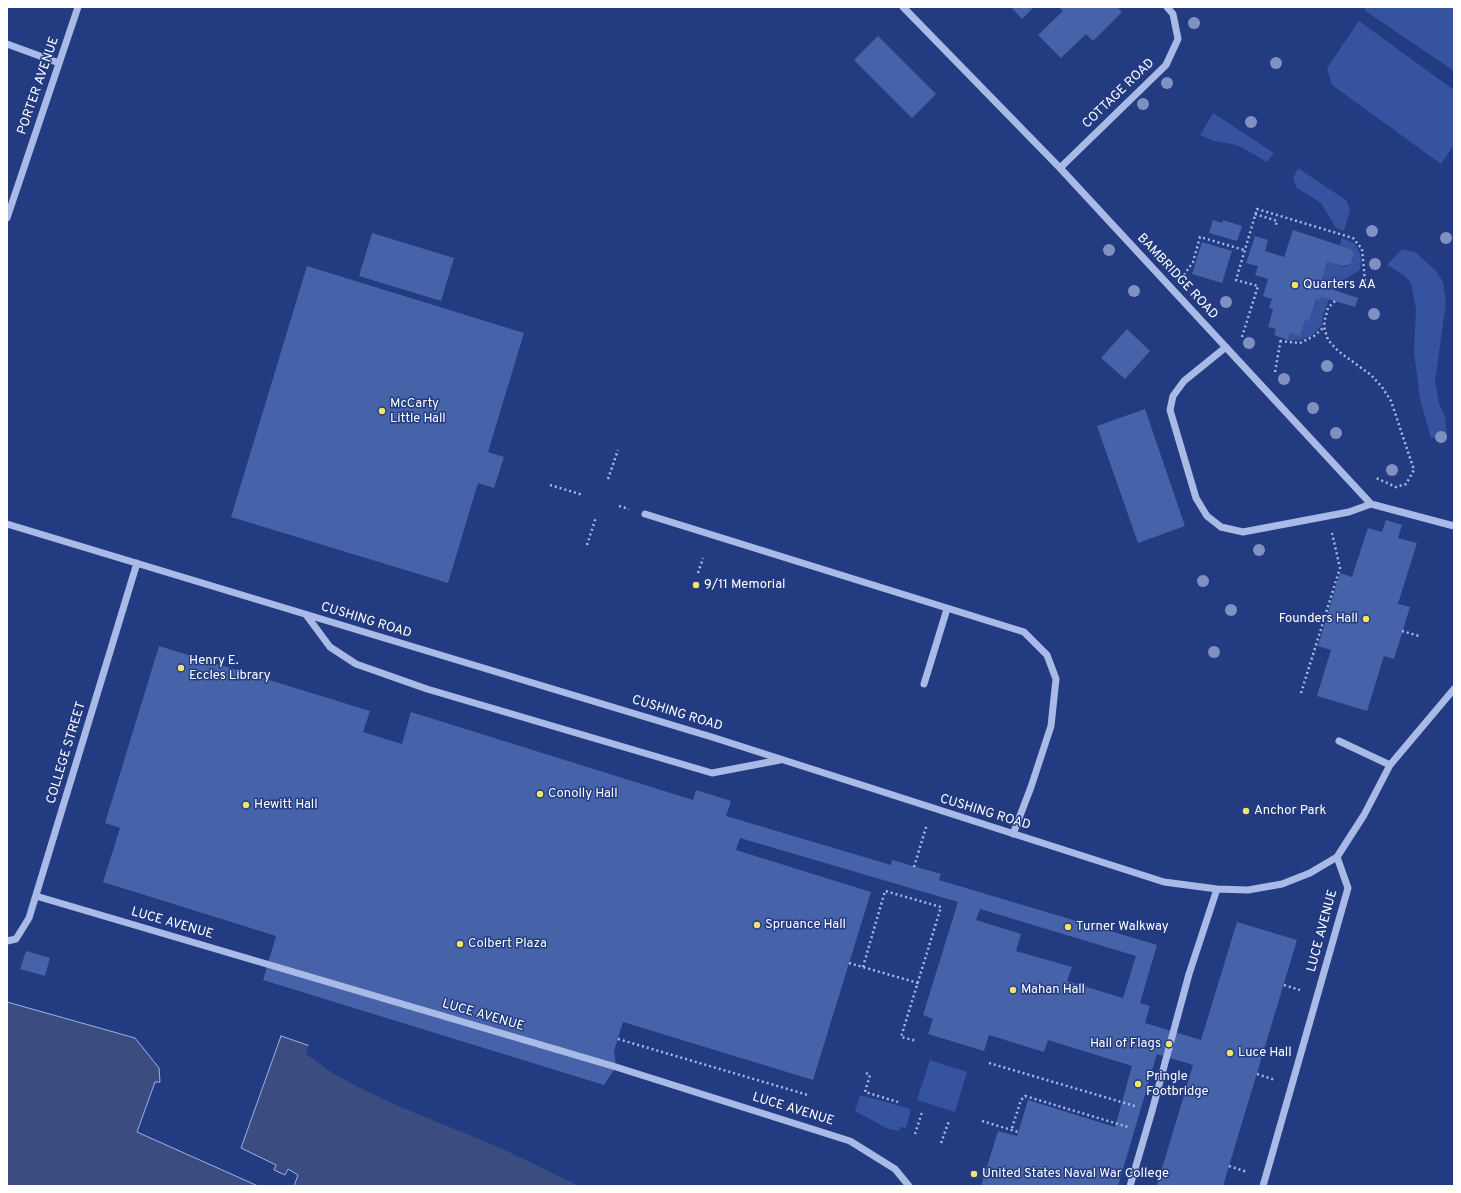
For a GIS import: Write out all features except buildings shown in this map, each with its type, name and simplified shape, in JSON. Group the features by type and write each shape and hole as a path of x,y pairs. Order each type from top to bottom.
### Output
{"street":[{"name":"PORTER AVENUE","path":"7,218 8,208 78,7"},
{"name":"BAMBRIDGE ROAD","path":"903,7 1060,168 1371,504"},
{"name":"COTTAGE ROAD","path":"1060,168 1166,65 1178,39 1173,14 1167,7"},
{"path":"7,44 59,63"},
{"path":"1226,348 1184,381 1173,396 1170,410 1196,498 1207,516 1221,527 1243,532 1349,512 1371,504 1454,526"},
{"path":"645,514 1024,632 1047,655 1056,679 1051,726 1031,787 1013,834"},
{"name":"CUSHING ROAD","path":"7,524 782,759 1164,882 1217,889 1248,890 1282,884 1310,872 1337,857"},
{"name":"COLLEGE STREET","path":"7,940 16,939 29,918 137,563"},
{"path":"924,684 947,609"},
{"path":"307,615 330,647 356,664 427,689 712,773 782,759"},
{"path":"1337,857 1364,815 1390,765 1454,689"},
{"path":"1339,741 1390,765"},
{"name":"LUCE AVENUE","path":"1263,1186 1348,888 1337,857"},
{"path":"1130,1186 1146,1133 1189,974 1217,889"},
{"name":"LUCE AVENUE","path":"36,896 609,1065 850,1141 895,1169 909,1186"}],"path":[{"path":"1241,342 1258,286 1236,280 1257,209 1353,238 1362,250 1365,281"},
{"path":"1255,214 1277,221 1276,225"},
{"path":"1180,278 1187,272 1193,262 1200,237 1244,250"},
{"path":"1336,301 1328,308 1324,327 1328,340 1338,351 1371,375 1391,401 1414,470 1406,484 1396,487 1372,476"},
{"path":"1269,371 1274,377 1281,339 1300,343 1314,336 1324,327"},
{"path":"608,480 618,450"},
{"path":"550,485 583,495"},
{"path":"587,545 596,517"},
{"path":"1301,693 1340,568 1332,532"},
{"path":"698,573 703,558"},
{"path":"1402,631 1419,636"},
{"path":"914,866 928,824"},
{"path":"863,967 885,891 941,907 901,1037 917,1041"},
{"path":"849,963 918,983"},
{"path":"1284,985 1302,990"},
{"path":"618,1040 808,1095"},
{"path":"989,1063 1152,1111"},
{"path":"866,1074 870,1075 865,1092 898,1102"},
{"path":"1257,1074 1275,1080"},
{"path":"1012,1128 1021,1100 1025,1096 1146,1133"},
{"path":"915,1134 922,1112"},
{"path":"941,1143 948,1121"},
{"path":"982,1121 1018,1132"},
{"path":"1229,1166 1248,1172"}],"shaded area":[{"path":"1366,7 1454,7 1454,71 1364,10"},
{"path":"1359,21 1454,90 1454,145 1441,164 1332,85 1327,68"},
{"path":"1213,113 1274,153 1267,162 1237,145 1214,141 1200,135"},
{"path":"1298,168 1346,200 1350,210 1344,231 1336,228 1321,203 1297,188 1293,178"},
{"path":"1342,238 1354,243 1358,249 1361,258 1360,270 1335,285 1332,289 1321,284 1327,262 1345,267 1351,264 1354,258 1351,249 1340,245"},
{"path":"1402,249 1415,252 1436,271 1443,282 1446,303 1435,381 1439,403 1445,417 1447,436 1431,438 1420,399 1414,352 1416,309 1411,283 1404,275 1387,265"},
{"path":"1321,297 1329,299 1323,315 1322,325 1311,336 1300,340 1288,340 1290,332 1300,335 1305,320 1309,322 1316,299 1320,300"},
{"path":"7,1002 135,1038 159,1068 160,1082 155,1082 137,1132 258,1186 7,1186"},
{"path":"281,1036 313,1047 356,1070 635,1186 294,1186 298,1175 288,1169 285,1175 274,1170 276,1165 241,1148"},
{"path":"930,1060 967,1072 955,1112 917,1100"},
{"path":"860,1095 911,1109 906,1128 900,1127 899,1131 888,1129 855,1111"}],"pier":[{"path":"309,1044 330,1053 357,1068 414,1093 637,1186 579,1186 501,1148 398,1106 360,1088 334,1074 306,1054"}],"place":[{"name":"Quarters AA","path":"1295,285"},
{"name":"McCarty Little Hall","path":"382,411"},
{"name":"9/11 Memorial","path":"696,585"},
{"name":"Founders Hall","path":"1366,619"},
{"name":"Henry E. Eccles Library","path":"181,668"},
{"name":"Conolly Hall","path":"540,794"},
{"name":"Hewitt Hall","path":"246,805"},
{"name":"Anchor Park","path":"1246,811"},
{"name":"Spruance Hall","path":"757,925"},
{"name":"Turner Walkway","path":"1068,927"},
{"name":"Colbert Plaza","path":"460,944"},
{"name":"Mahan Hall","path":"1013,990"},
{"name":"Hall of Flags","path":"1169,1044"},
{"name":"Luce Hall","path":"1230,1053"},
{"name":"Pringle Footbridge","path":"1138,1084"},
{"name":"United States Naval War College","path":"974,1174"}]}
